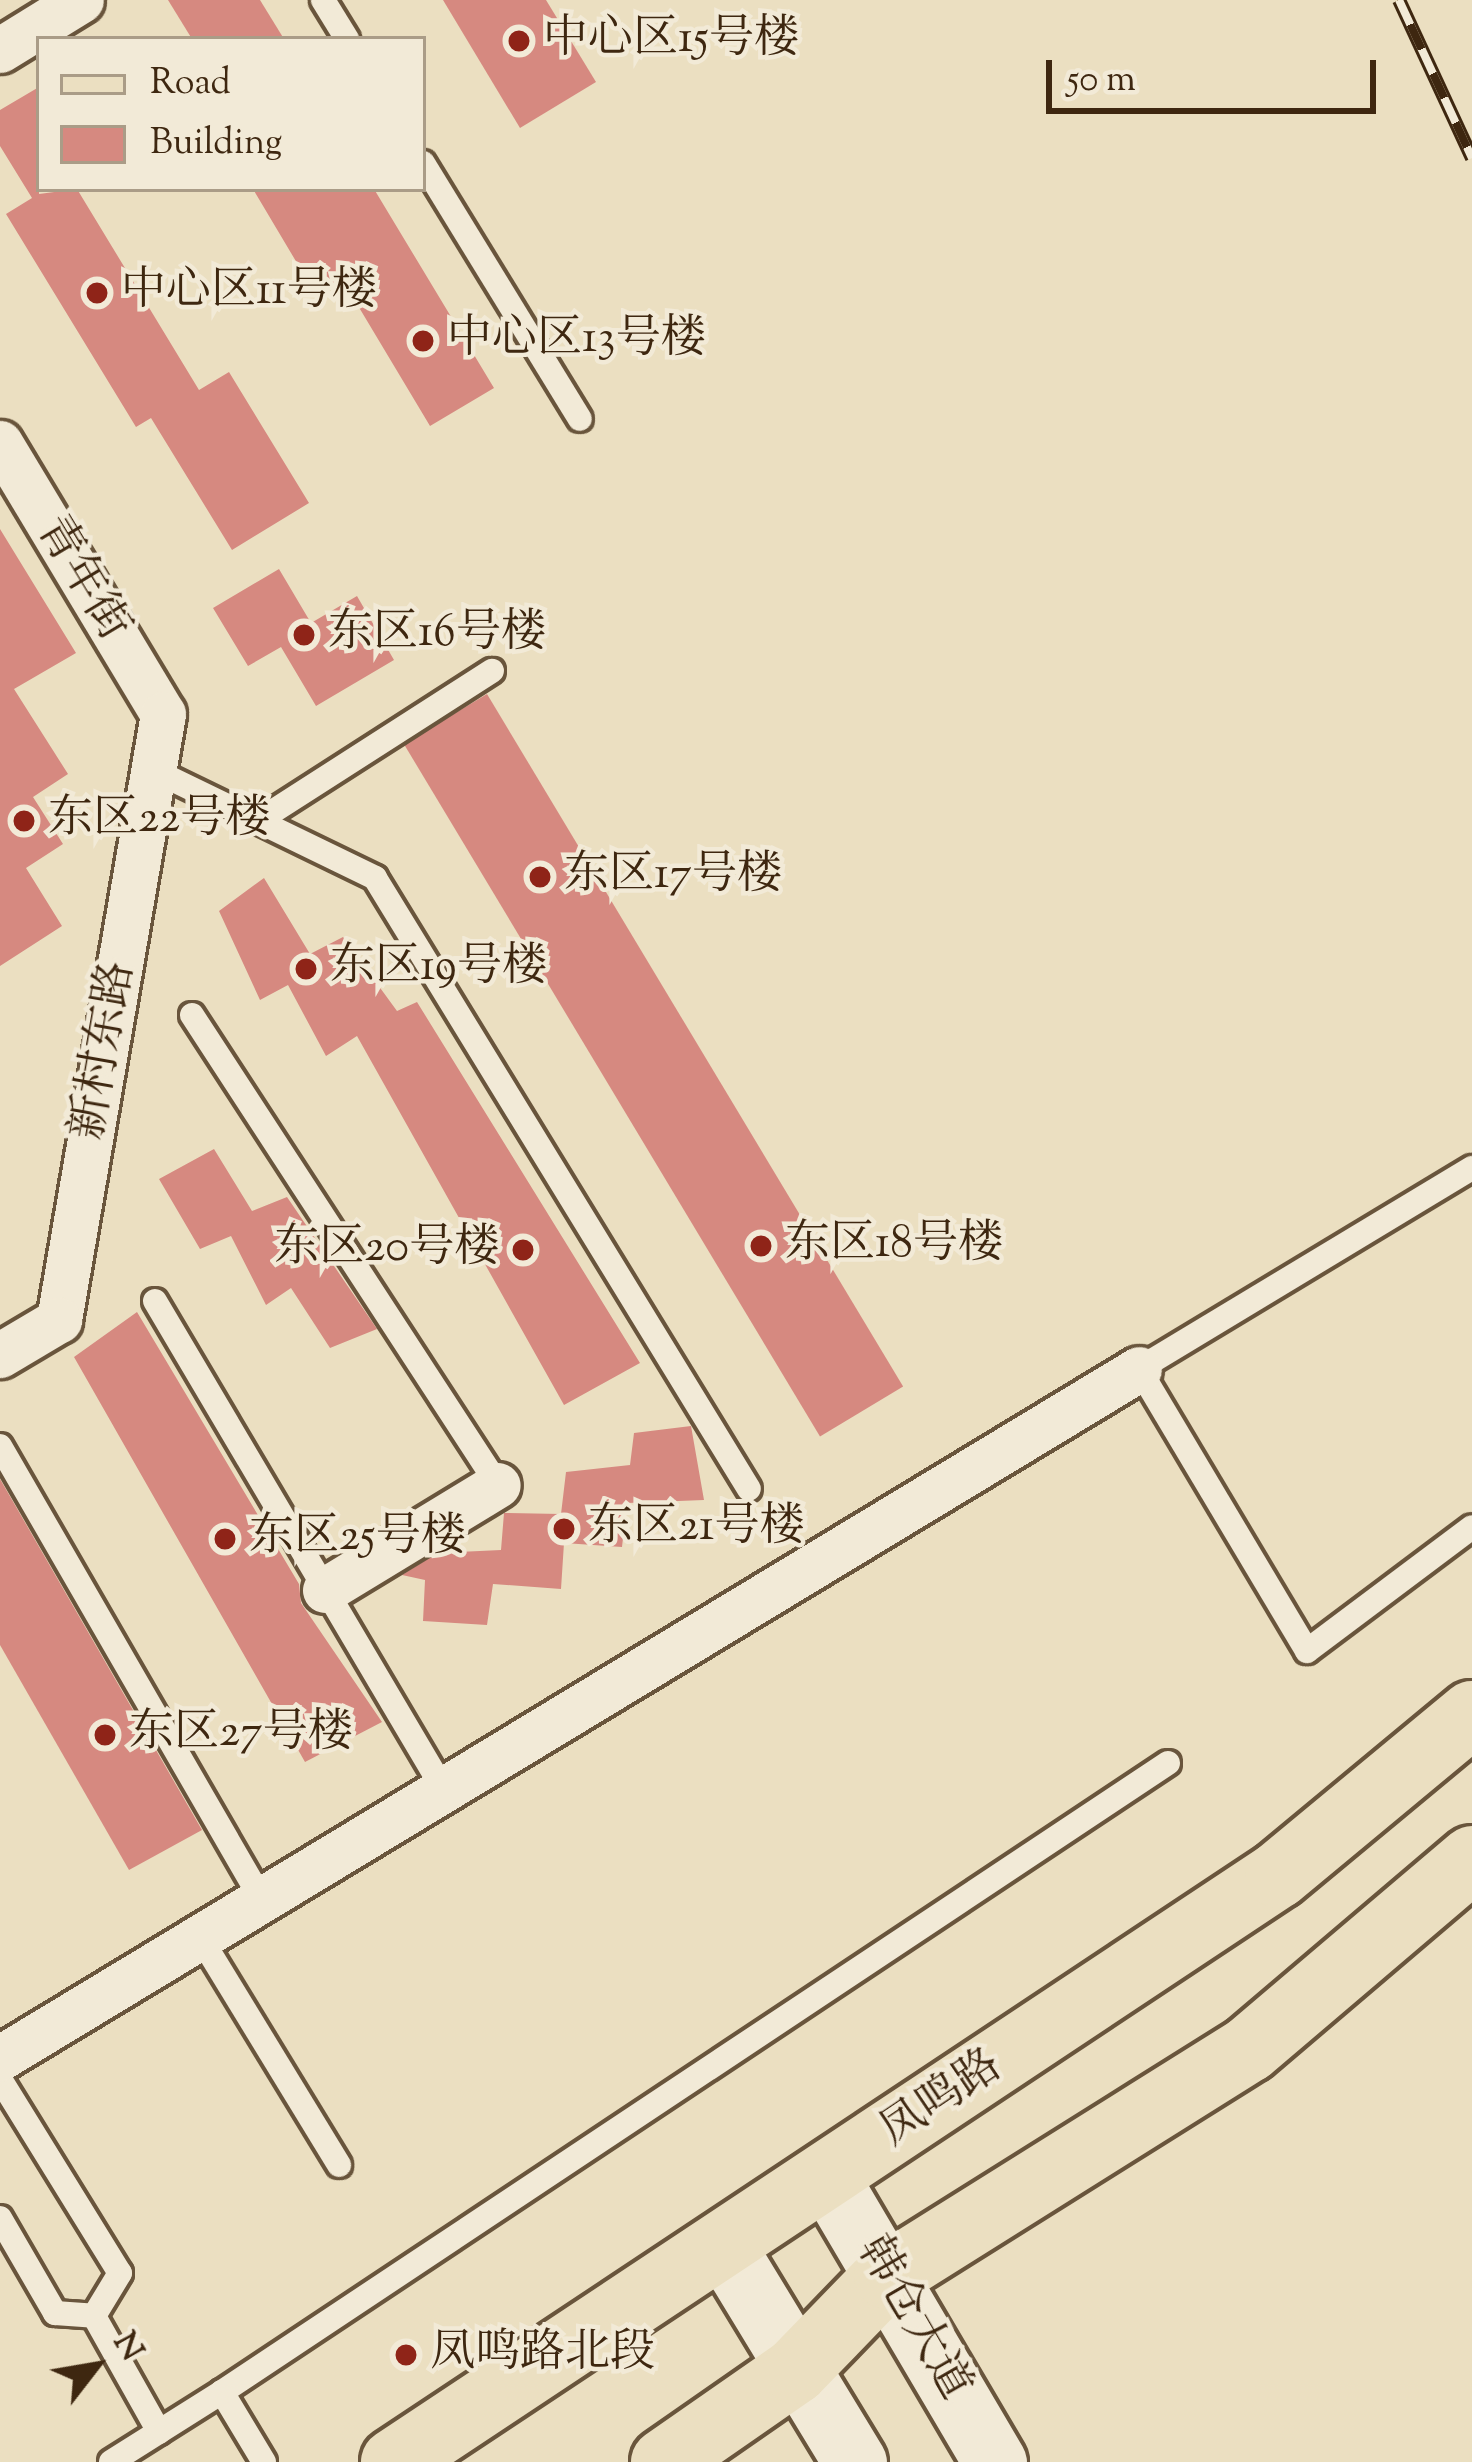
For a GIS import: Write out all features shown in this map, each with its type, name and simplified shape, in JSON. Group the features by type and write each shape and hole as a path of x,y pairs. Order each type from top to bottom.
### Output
{"main road":[{"name":"凤鸣路","path":"394,2462 1278,1875 1472,1714"},
{"path":"664,2462 796,2371 887,2276 1249,2048 1472,1859"},
{"name":"韩仓大道","path":"827,2177 995,2462"},
{"path":"723,2245 855,2462"}],"street":[{"path":"0,50 81,0"},
{"name":"青年街","path":"0,443 163,715"},
{"name":"新村东路","path":"0,1355 59,1320 163,715"},
{"path":"0,2058 1139,1369"},
{"path":"326,1590 498,1485"}],"lane":[{"path":"323,0 345,36"},
{"path":"426,168 580,418"},
{"path":"258,821 492,671"},
{"path":"153,770 375,878 749,1489"},
{"path":"192,1015 498,1485"},
{"path":"1472,1168 1139,1369 1307,1651 1472,1527"},
{"path":"155,1301 444,1790"},
{"path":"0,1446 262,1900"},
{"path":"111,2462 1168,1762"},
{"path":"200,1937 339,2165"},
{"path":"0,2079 119,2273 94,2316"},
{"path":"0,2218 55,2313 94,2316"},
{"path":"94,2316 159,2432"},
{"path":"222,2392 264,2462"}],"building":[{"path":"168,0 260,0 282,36 190,36"},
{"name":"中心区15号楼","path":"443,0 546,0 596,82 520,128"},
{"name":"中心区11号楼","path":"36,89 36,192 79,192 199,390 229,372 309,503 232,550 151,418 136,427 6,214 32,198 0,146 0,110"},
{"name":"中心区13号楼","path":"255,192 376,192 494,388 430,426 342,279 316,295"},
{"name":"东区22号楼","path":"0,529 76,653 14,689 68,774 33,797 63,844 26,868 62,926 0,966"},
{"name":"东区16号楼","path":"279,569 311,623 357,596 394,660 316,706 281,647 248,666 213,608"},
{"path":"487,694 903,1387 820,1437 404,744"},
{"path":"264,878 310,954 343,937 397,1011 417,1002 640,1363 564,1405 357,1036 326,1056 288,985 260,1000 219,911"},
{"path":"214,1149 252,1211 287,1197 377,1329 330,1348 291,1288 266,1305 231,1236 200,1249 159,1179"},
{"name":"东区25号楼","path":"137,1312 299,1584 301,1603 382,1722 305,1762 74,1357"},
{"name":"东区21号楼","path":"691,1426 704,1500 627,1503 622,1547 564,1543 561,1589 493,1584 487,1625 423,1621 425,1580 402,1575 437,1553 501,1550 504,1513 561,1514 566,1472 630,1465 634,1433"},
{"name":"东区27号楼","path":"0,1479 202,1830 129,1870 0,1645"}],"railway":[{"path":"1399,0 1472,158"}],"place":[{"name":"中心区15号楼","path":"519,41"},
{"name":"中心区11号楼","path":"97,293"},
{"name":"中心区13号楼","path":"423,341"},
{"name":"东区16号楼","path":"304,635"},
{"name":"东区22号楼","path":"24,821"},
{"name":"东区17号楼","path":"540,877"},
{"name":"东区19号楼","path":"306,969"},
{"name":"东区18号楼","path":"761,1246"},
{"name":"东区20号楼","path":"523,1250"},
{"name":"东区21号楼","path":"564,1529"},
{"name":"东区25号楼","path":"225,1539"},
{"name":"东区27号楼","path":"105,1735"},
{"name":"凤鸣路北段","path":"406,2355"}]}
